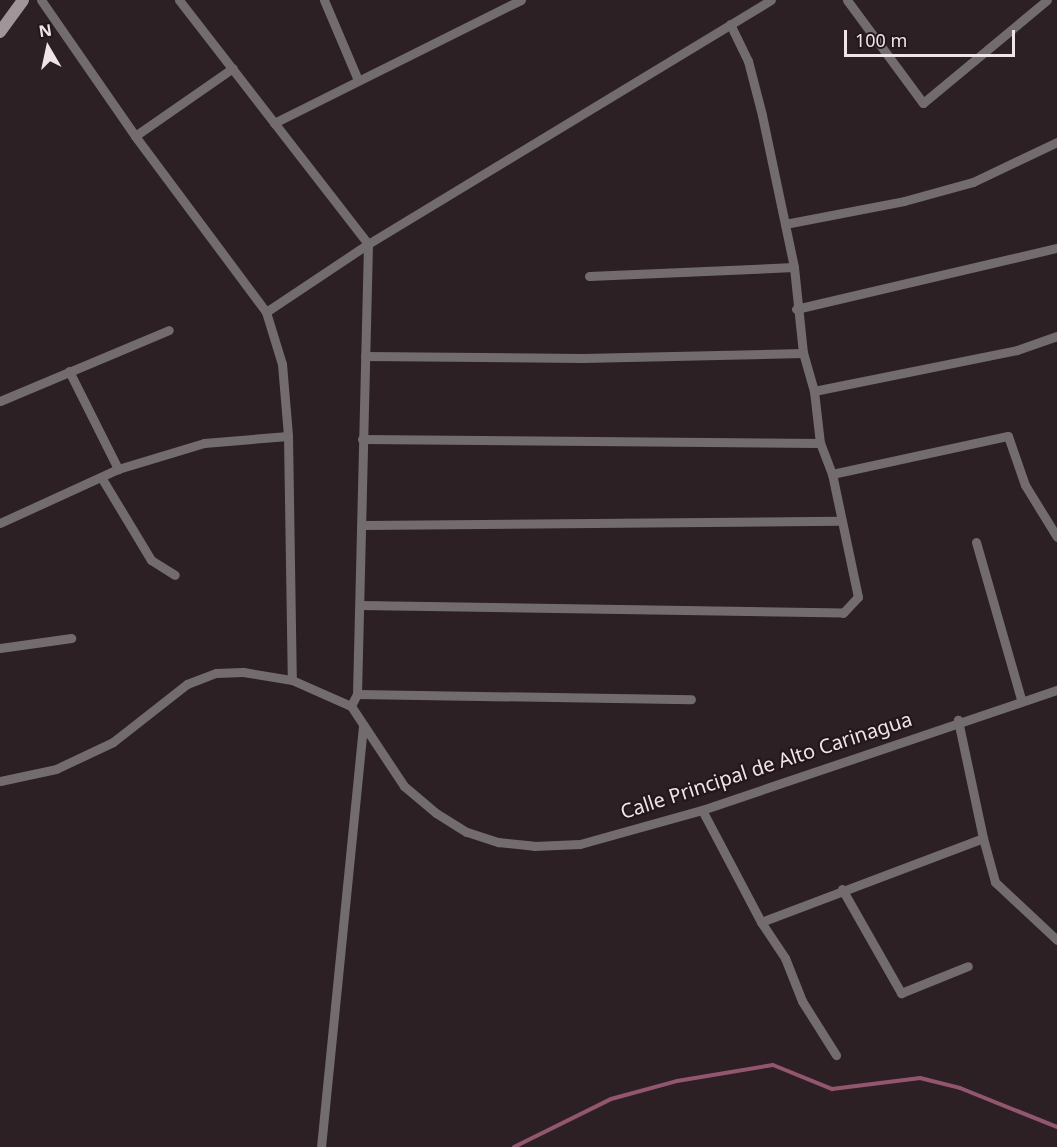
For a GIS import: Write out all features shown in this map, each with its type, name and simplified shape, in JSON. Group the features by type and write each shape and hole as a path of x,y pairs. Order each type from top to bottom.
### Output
{"street":[{"path":"0,32 23,0"},
{"path":"41,0 135,136 266,312 282,364 288,436 292,680"},
{"path":"0,781 56,769 113,742 187,684 216,673 243,672 292,680 351,706 357,694 363,525 362,439 368,244 179,0"},
{"path":"324,0 358,80"},
{"path":"274,123 521,0"},
{"path":"266,312 368,244 771,0"},
{"path":"847,0 923,103 1047,0"},
{"path":"360,605 843,613 858,597 840,521 832,474 820,443 814,391 802,353 796,309 794,267 785,224 748,61 730,24"},
{"path":"135,136 233,68"},
{"path":"785,224 904,201 973,182 1057,142"},
{"path":"796,309 1057,248"},
{"path":"589,276 794,267"},
{"path":"1,399 169,330"},
{"path":"814,391 1017,350 1057,336"},
{"path":"365,356 583,358 802,353"},
{"path":"69,371 118,469"},
{"path":"0,523 118,469 204,443 288,436"},
{"path":"832,474 1008,436 1025,485 1057,537"},
{"path":"362,439 820,443"},
{"path":"101,477 151,560 175,575"},
{"path":"363,525 840,521"},
{"path":"976,542 1021,699"},
{"path":"0,648 71,638"},
{"name":"Calle Principal de Alto Carinagua","path":"351,706 404,786 436,813 467,832 498,842 534,846 580,844 702,810 958,720 1021,699 1057,690"},
{"path":"357,694 691,699"},
{"path":"958,720 983,838 995,882 1057,940"},
{"path":"321,1147 363,725"},
{"path":"702,810 761,922 784,958 802,1001 836,1055"},
{"path":"761,922 842,889 983,838"},
{"path":"842,889 901,993 968,966"}],"waterway":[{"path":"514,1147 611,1099 677,1081 773,1065 832,1089 920,1078 960,1088 1057,1127"}]}
